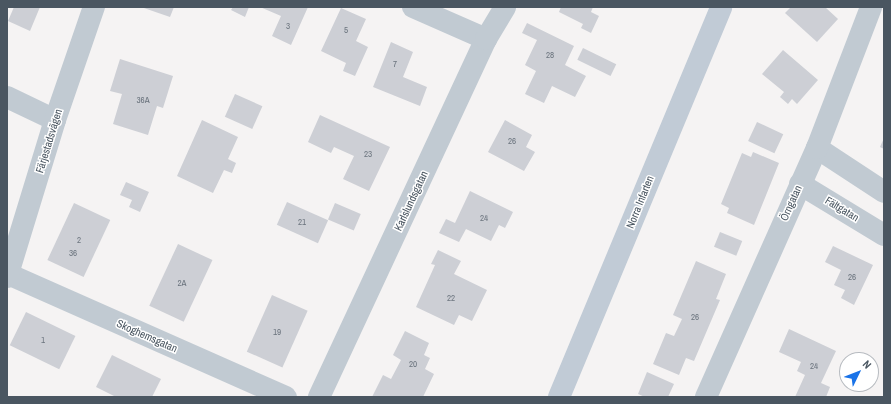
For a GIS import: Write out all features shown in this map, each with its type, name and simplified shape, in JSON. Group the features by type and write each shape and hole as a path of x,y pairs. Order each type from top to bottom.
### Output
{"street":[{"name":"Färjestadsvägen","path":"8,275 55,120 94,7"},
{"path":"413,7 486,39"},
{"name":"Karlslundsgatan","path":"319,397 486,39 505,7"},
{"name":"Norra Infarten","path":"559,397 720,7"},
{"name":"Örngatan","path":"706,397 817,148 872,7"},
{"path":"7,97 55,120"},
{"path":"817,148 884,192"},
{"name":"Fältgatan","path":"800,184 884,235"},
{"name":"Skoghemsgatan","path":"8,275 286,397"}],"building":[{"path":"14,7 40,7 30,31 8,21"},
{"path":"141,7 174,7 170,17"},
{"path":"233,7 249,7 245,17 231,10"},
{"path":"260,7 308,7 291,45 272,36 281,16"},
{"path":"561,7 593,7 591,12 599,16 591,33 581,28 583,24 559,12"},
{"path":"791,7 825,7 838,19 817,42 785,13"},
{"path":"341,8 366,19 356,41 368,47 355,76 343,71 346,63 321,51"},
{"path":"527,23 574,46 565,65 586,76 575,97 552,86 544,103 525,94 536,71 525,65 537,40 522,33"},
{"path":"391,42 413,52 403,77 427,87 420,106 373,87"},
{"path":"583,48 616,64 611,76 577,60"},
{"path":"783,50 818,80 797,104 792,99 788,104 780,97 784,92 762,74"},
{"path":"120,59 173,76 163,108 157,106 148,135 113,124 122,94 110,91"},
{"path":"235,94 262,106 252,129 225,117"},
{"path":"320,115 390,147 369,191 343,179 354,156 334,147 331,153 308,142"},
{"path":"202,120 238,137 228,159 236,163 232,173 224,170 213,193 177,176"},
{"path":"505,120 532,135 526,147 535,152 524,171 488,152"},
{"path":"757,122 783,134 774,153 748,141"},
{"path":"884,138 884,149 880,147"},
{"path":"753,152 779,163 754,225 727,213 729,208 721,204 742,153 751,157"},
{"path":"126,182 149,192 140,212 129,207 132,200 120,195"},
{"path":"470,191 513,212 505,228 499,225 491,241 466,229 459,242 439,233 446,219 455,223"},
{"path":"287,202 328,220 318,243 277,225"},
{"path":"74,203 110,220 84,277 47,260"},
{"path":"335,203 361,214 354,231 328,220"},
{"path":"720,232 742,241 736,256 714,247"},
{"path":"178,244 212,260 184,322 149,306"},
{"path":"833,246 873,265 854,305 841,298 845,290 834,285 841,270 825,262"},
{"path":"438,250 461,261 454,274 487,290 472,321 459,315 454,325 416,307 435,265 431,264"},
{"path":"696,261 726,274 716,299 720,300 694,361 686,358 679,375 653,364 666,333 674,336 682,319 673,315"},
{"path":"272,295 308,311 282,368 247,352"},
{"path":"26,312 75,336 59,369 10,345"},
{"path":"789,329 836,351 821,383 830,387 826,397 795,397 805,375 797,371 801,362 779,352"},
{"path":"405,331 429,343 424,355 430,358 425,369 434,374 423,397 372,397 383,375 391,379 401,360 393,355"},
{"path":"112,355 161,379 152,397 116,397 96,387"},
{"path":"647,372 674,384 668,397 645,397 638,394"}]}
